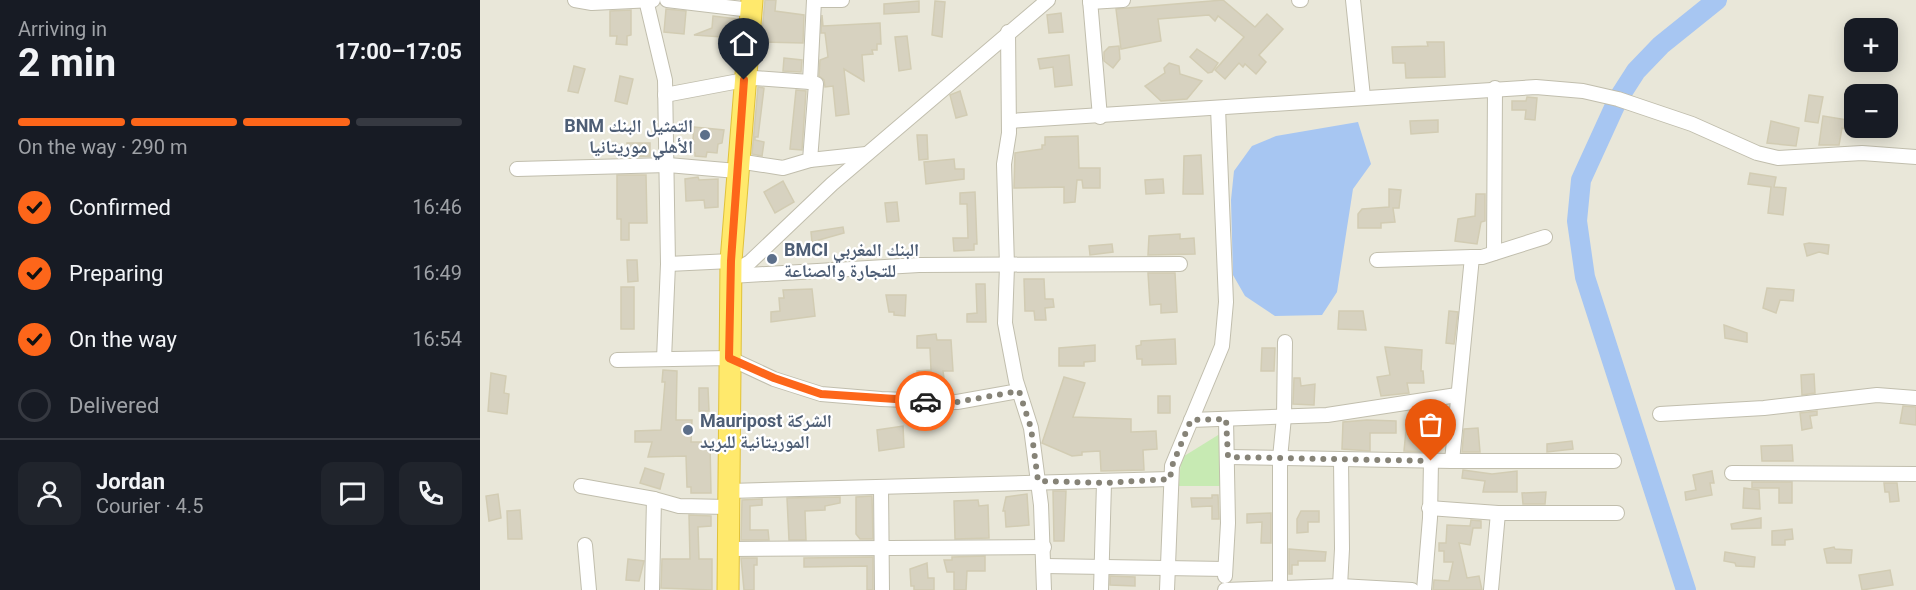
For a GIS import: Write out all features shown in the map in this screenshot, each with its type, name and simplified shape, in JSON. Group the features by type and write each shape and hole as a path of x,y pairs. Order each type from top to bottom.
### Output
{"highway":[{"path":"728,590 731,270 737,166 751,5"}],"street":[{"path":"575,0 592,3 658,0"},
{"path":"646,0 662,62 665,94 668,264 664,359"},
{"path":"668,0 751,5"},
{"path":"810,82 814,0 842,0"},
{"path":"731,270 750,262 866,154 1048,0"},
{"path":"1100,117 1090,1 1123,0"},
{"path":"1353,0 1363,97"},
{"path":"1008,32 1009,121 1004,164 1007,266 1005,323 1019,391 1031,428 1044,547 1044,590"},
{"path":"665,94 755,78 816,84 810,160"},
{"path":"1009,121 1100,117 1495,88 1563,88 1609,97 1692,124 1757,153 1778,158 1862,153 1916,157"},
{"path":"1494,253 1495,88"},
{"path":"1167,590 1172,466 1222,346 1226,302 1218,108"},
{"path":"517,169 668,165 783,168 810,160 866,154"},
{"path":"1377,260 1472,257 1494,253 1545,237"},
{"path":"1452,461 1472,257"},
{"path":"668,264 731,270 873,266 1180,264"},
{"path":"1280,589 1280,458 1284,417 1285,342"},
{"path":"617,360 729,358 774,378 821,394 957,402 1019,391"},
{"path":"1191,420 1284,417 1374,409 1457,395"},
{"path":"1660,414 1764,408 1877,395 1916,398"},
{"path":"1226,419 1228,457 1225,590 1340,586 1412,590"},
{"path":"1228,457 1431,461 1614,461"},
{"path":"1340,586 1341,459"},
{"path":"1424,590 1431,461"},
{"path":"1732,473 1916,474"},
{"path":"581,486 654,499 679,506 728,499 881,487 1038,481 1104,483 1170,479"},
{"path":"1101,590 1104,483"},
{"path":"881,487 882,590"},
{"path":"651,590 654,499"},
{"path":"1429,508 1497,513 1617,513"},
{"path":"1491,590 1497,513"},
{"path":"585,545 589,590"},
{"path":"729,549 1044,547"},
{"path":"1045,566 1225,569"}],"shaded area":[{"path":"480,0 1916,0 1916,590 480,590"}],"green space":[{"path":"1223,432 1224,486 1179,486 1181,458"}],"water":[{"path":"1358,122 1371,164 1353,189 1337,292 1322,315 1275,316 1245,296 1233,275 1231,200 1234,171 1252,146 1276,136"}],"building":[{"path":"765,0 776,0 775,11 804,15 803,43 761,42"},
{"path":"1223,0 1255,27 1267,14 1283,29 1259,55 1266,62 1256,74 1245,64 1243,67 1239,63 1225,79 1215,70 1244,37 1218,16 1215,21 1209,15 1158,19 1161,41 1121,49 1116,9"},
{"path":"919,1 919,12 884,14 884,4"},
{"path":"935,1 945,2 942,37 932,35"},
{"path":"666,9 686,11 684,34 664,32"},
{"path":"631,10 631,35 627,36 627,45 616,44 617,36 610,36 610,11"},
{"path":"1061,13 1063,32 1049,33 1047,15"},
{"path":"822,15 823,26 880,23 881,44 877,44 877,50 872,50 873,54 862,55 864,81 844,69 849,114 836,116 833,86 825,87 824,80 819,76 820,60 828,57 825,33 821,33"},
{"path":"713,16 737,19 736,38 694,35 712,28"},
{"path":"907,36 911,69 899,71 895,37"},
{"path":"1427,42 1444,42 1445,77 1406,78 1405,63 1393,63 1392,47 1428,46"},
{"path":"1119,46 1120,59 1113,68 1104,61 1104,52 1109,47"},
{"path":"1197,49 1218,63 1212,72 1208,73 1190,57"},
{"path":"1069,55 1072,85 1055,87 1053,67 1040,69 1038,59"},
{"path":"784,58 802,60 801,72 783,71"},
{"path":"1169,63 1179,66 1180,74 1202,81 1187,99 1161,101 1145,86 1165,73 1164,68"},
{"path":"574,66 585,69 578,93 568,91"},
{"path":"620,76 633,79 627,104 615,101"},
{"path":"758,87 764,88 758,137 755,137 755,140 764,142 762,156 752,154"},
{"path":"796,90 806,91 802,150 790,149"},
{"path":"960,91 967,115 956,118 950,95"},
{"path":"1809,95 1823,97 1818,123 1805,121"},
{"path":"1527,97 1537,98 1535,120 1525,119 1526,110 1512,110 1512,101 1526,101"},
{"path":"1823,116 1844,119 1839,145 1819,145"},
{"path":"1438,120 1438,132 1411,134 1410,121"},
{"path":"1771,121 1799,128 1796,146 1767,143"},
{"path":"694,127 724,130 722,143 718,144 717,153 707,152 706,157 695,156 692,152"},
{"path":"917,135 927,135 928,159 919,160"},
{"path":"1078,136 1079,168 1100,168 1100,188 1083,188 1082,180 1077,180 1075,202 1064,203 1064,187 1014,188 1015,153 1042,149 1042,145 1045,145 1045,137"},
{"path":"627,143 650,143 650,156 627,157"},
{"path":"1201,155 1203,194 1183,194 1184,156"},
{"path":"954,159 955,169 964,169 964,179 926,184 924,162"},
{"path":"1750,173 1776,177 1774,187 1786,188 1783,215 1768,213 1771,187 1748,184"},
{"path":"617,175 646,175 647,223 629,223 629,240 621,240 621,219 617,219"},
{"path":"698,177 699,180 718,179 718,207 705,208 704,200 686,201 685,179"},
{"path":"1163,179 1164,193 1146,194 1145,180"},
{"path":"783,181 794,202 775,213 764,192"},
{"path":"1389,189 1401,190 1399,208 1393,208 1395,222 1381,223 1381,228 1358,228 1358,214 1362,209 1389,207"},
{"path":"975,192 977,244 974,244 974,250 954,251 953,238 968,238 967,204 960,204 960,193"},
{"path":"1476,194 1485,194 1485,221 1481,222 1477,244 1455,241 1458,219 1475,216"},
{"path":"897,202 899,221 887,222 885,203"},
{"path":"843,227 844,233 812,242 811,232"},
{"path":"1180,234 1180,239 1194,238 1195,254 1148,255 1149,236"},
{"path":"1112,244 1113,252 1090,255 1089,246"},
{"path":"1804,244 1829,245 1828,254 1819,252 1807,256"},
{"path":"627,260 637,260 638,281 628,282"},
{"path":"1148,273 1175,273 1177,312 1161,313 1161,304 1150,305"},
{"path":"1024,279 1044,279 1045,299 1053,299 1054,307 1045,308 1046,320 1035,320 1034,311 1025,311"},
{"path":"976,284 985,284 986,322 967,322 967,314 977,313"},
{"path":"621,287 634,287 634,329 621,329"},
{"path":"1767,288 1794,290 1793,301 1780,300 1776,313 1763,308"},
{"path":"812,289 815,316 771,322 771,312 780,311 779,298 784,298 783,290"},
{"path":"886,295 906,295 905,316 889,312"},
{"path":"1339,311 1363,311 1366,330 1338,329"},
{"path":"1449,311 1458,312 1454,344 1446,343"},
{"path":"1724,325 1747,333 1747,342 1725,338"},
{"path":"936,334 937,340 951,340 953,371 943,371 944,378 938,378 938,384 918,385 917,371 931,370 930,348 917,348 917,336"},
{"path":"1175,339 1176,364 1142,365 1142,359 1137,359 1136,346 1141,345 1141,341"},
{"path":"1095,345 1095,361 1084,362 1084,366 1059,366 1059,348"},
{"path":"1385,347 1422,350 1421,371 1423,371 1424,383 1407,383 1409,393 1381,396 1377,377 1390,375"},
{"path":"1262,348 1275,348 1274,371 1261,371"},
{"path":"663,370 677,371 676,420 692,420 691,442 710,442 711,493 691,493 691,487 687,487 686,456 648,457 652,442 635,442 635,431 661,430 665,382 662,382"},
{"path":"491,373 506,376 504,393 509,394 507,414 488,411"},
{"path":"1814,374 1815,393 1802,395 1801,375"},
{"path":"1064,377 1085,383 1073,417 1131,419 1131,432 1156,431 1157,449 1143,450 1144,470 1101,471 1100,451 1082,452 1082,455 1072,456 1042,443"},
{"path":"1294,378 1300,378 1301,386 1315,384 1314,405 1293,404"},
{"path":"699,388 708,388 709,411 699,411"},
{"path":"1158,396 1170,396 1170,413 1158,413"},
{"path":"1903,406 1916,407 1916,425 1900,423"},
{"path":"1817,411 1817,415 1810,416 1812,428 1802,430 1800,413"},
{"path":"1396,421 1396,433 1370,433 1370,451 1342,449 1343,422"},
{"path":"903,426 904,447 879,451 877,430"},
{"path":"1478,428 1480,452 1462,452 1464,429"},
{"path":"1415,429 1416,434 1427,433 1428,452 1404,451 1406,430"},
{"path":"1572,441 1573,449 1547,452 1547,444"},
{"path":"1792,445 1793,461 1762,461 1761,446"},
{"path":"645,468 664,474 660,489 640,483"},
{"path":"1463,470 1492,474 1517,471 1517,492 1483,492 1485,481 1462,478"},
{"path":"1712,471 1714,483 1710,483 1712,495 1686,500 1685,492 1696,490 1693,475"},
{"path":"1752,482 1792,482 1792,503 1779,503 1779,488 1752,488"},
{"path":"1884,483 1897,483 1899,501 1890,502 1889,492 1885,492"},
{"path":"1744,488 1759,490 1760,509 1743,508"},
{"path":"1053,491 1066,491 1064,541 1054,541"},
{"path":"1546,492 1545,504 1523,504 1522,493"},
{"path":"498,494 501,518 489,521 486,496"},
{"path":"1027,494 1029,525 1006,527 1005,511 1003,511 1006,497"},
{"path":"1212,495 1218,495 1219,519 1212,519 1212,506 1192,507 1191,498 1212,498"},
{"path":"872,496 873,539 860,539 856,534 856,497"},
{"path":"840,497 840,503 825,506 825,510 805,511 806,540 789,540 787,498"},
{"path":"762,499 762,505 750,506 750,530 768,530 769,540 741,540 742,500"},
{"path":"978,500 979,506 988,505 989,538 955,539 954,501"},
{"path":"520,510 522,539 508,539 507,511"},
{"path":"1301,511 1319,511 1319,522 1308,522 1308,532 1297,533 1297,519"},
{"path":"1271,513 1271,543 1261,543 1262,522 1247,523 1247,514"},
{"path":"689,515 711,516 711,526 698,527 699,559 712,559 712,590 661,588 662,559 690,559"},
{"path":"1761,518 1761,528 1732,529 1731,524"},
{"path":"1471,520 1481,521 1481,528 1473,528 1470,545 1459,543 1467,578 1479,576 1482,590 1433,590 1434,580 1449,581 1453,562 1444,562 1444,551 1439,551 1439,543 1446,543 1447,525 1470,526"},
{"path":"1792,529 1793,539 1785,540 1785,545 1772,545 1772,531"},
{"path":"1834,547 1835,549 1852,550 1851,563 1827,563 1824,549"},
{"path":"1289,549 1326,552 1325,561 1298,561 1298,565 1292,565 1292,574 1289,574"},
{"path":"1725,552 1755,557 1754,567 1736,566 1735,563 1724,561"},
{"path":"985,556 985,571 967,571 966,590 954,590 954,572 947,572 944,560 952,560 952,557"},
{"path":"873,557 873,590 867,590 867,566 804,567 804,558"},
{"path":"741,558 757,558 757,565 754,565 754,590 744,590"},
{"path":"628,559 644,561 639,581 626,580"},
{"path":"927,563 928,578 934,578 934,590 914,590 914,586 911,586 910,569"},
{"path":"1890,570 1893,585 1862,590 1859,575"},
{"path":"1110,576 1135,577 1135,586 1110,585"}],"waterway":[{"path":"1686,590 1585,277 1577,221 1581,180 1618,99 1636,71 1661,45 1717,0"}],"way so far":[{"path":"925,401 957,402 1019,391 1031,428 1038,481 1104,483 1170,479 1172,466 1191,420 1226,419 1228,457 1431,461"}],"place":[{"name":"BNM التمثيل البنك الأهلي موريتانيا","path":"705,135"},
{"name":"BMCI البنك المغربي للتجارة والصناعة","path":"772,259"},
{"name":"Mauripost الشركة الموريتانية للبريد","path":"688,430"}],"route":[{"path":"744,80 731,261 729,358 774,378 821,394 925,401"}]}
